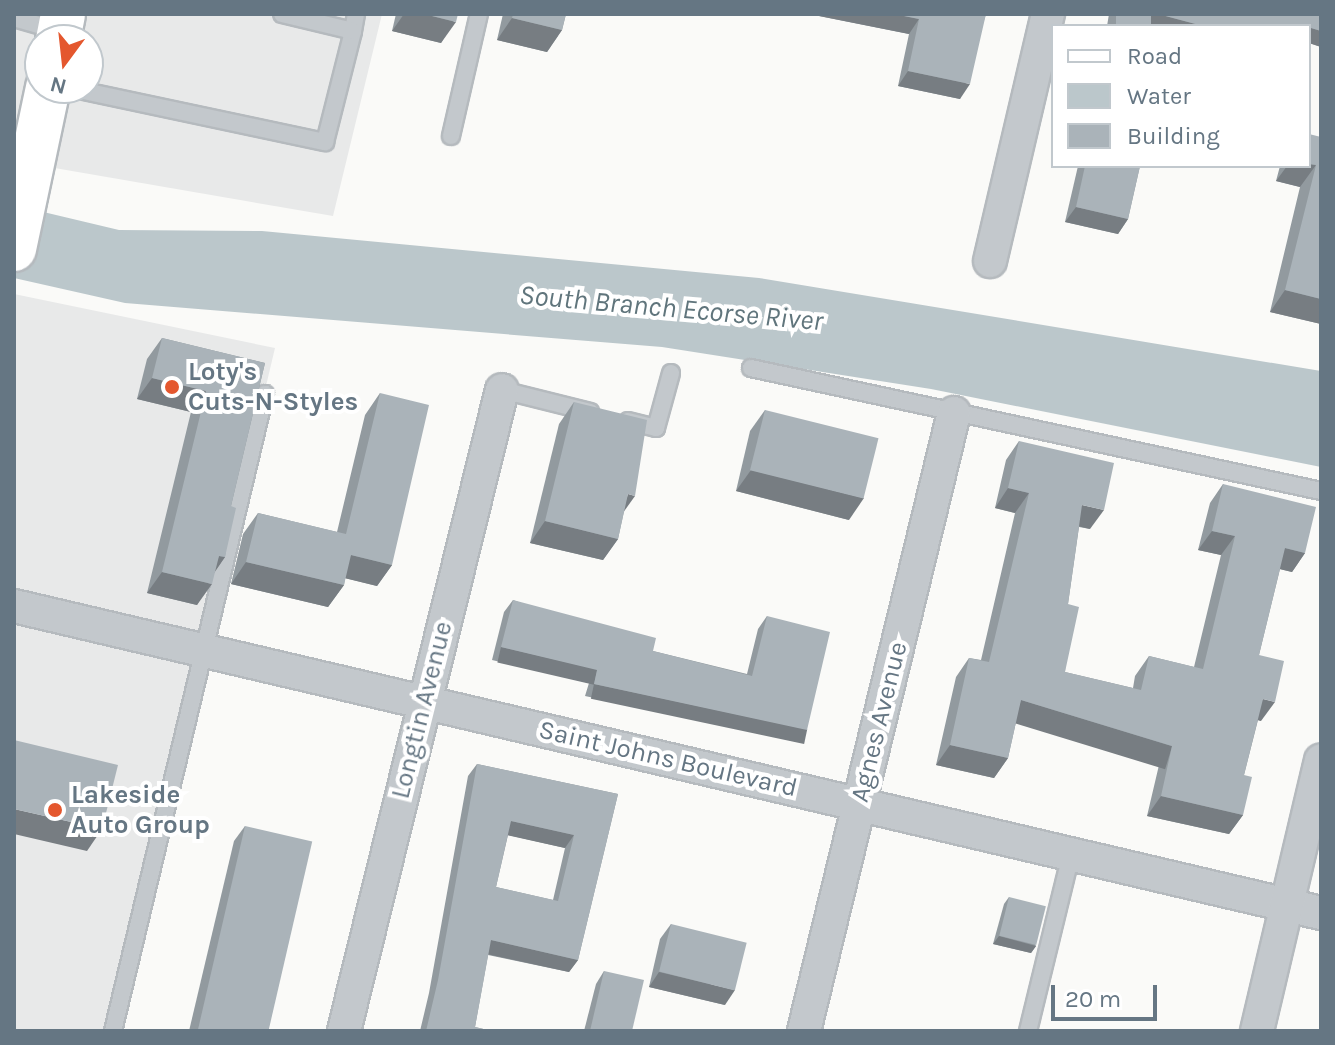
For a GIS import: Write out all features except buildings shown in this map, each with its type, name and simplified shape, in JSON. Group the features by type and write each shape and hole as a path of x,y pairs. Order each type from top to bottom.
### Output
{"main road":[{"path":"14,249 45,104"}],"street":[{"path":"990,261 1048,14"},
{"name":"Longtin Avenue","path":"344,1031 502,390"},
{"name":"Agnes Avenue","path":"804,1031 954,413"},
{"name":"Saint Johns Boulevard","path":"14,606 1321,913"},
{"path":"1257,1031 1321,760"}],"lane":[{"path":"104,95 325,142 355,22 282,14"},
{"path":"451,136 479,14"},
{"path":"14,18 42,24"},
{"path":"751,368 1321,491"},
{"path":"502,390 656,428 671,373"},
{"path":"113,1031 265,394"},
{"path":"1028,1031 1071,854"}],"shaded area":[{"path":"14,14 382,14 333,216 14,161"},
{"path":"14,294 275,348 113,1031 14,1031"}],"water":[{"name":"South Branch Ecorse River","path":"14,205 119,230 262,231 759,278 1321,371 1321,467 931,389 662,347 125,303 14,278"}],"place":[{"name":"Loty's Cuts-N-Styles","path":"172,387"},
{"name":"Lakeside Auto Group","path":"55,810"}]}
